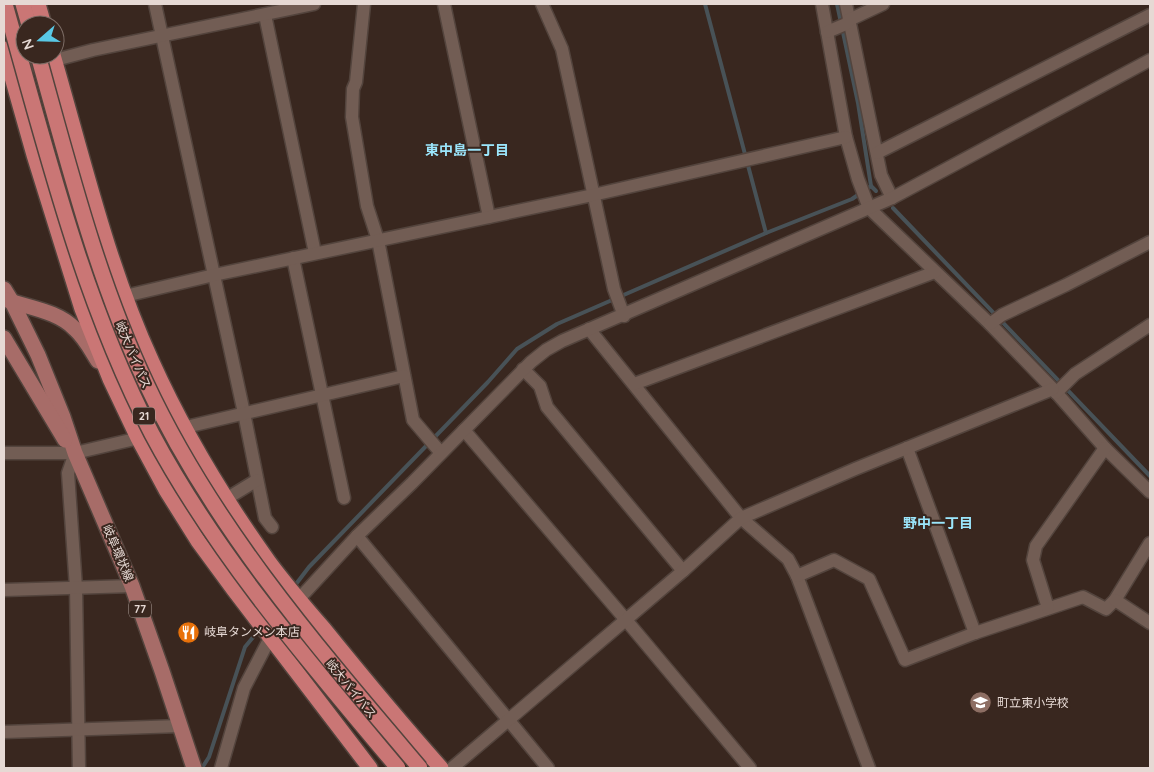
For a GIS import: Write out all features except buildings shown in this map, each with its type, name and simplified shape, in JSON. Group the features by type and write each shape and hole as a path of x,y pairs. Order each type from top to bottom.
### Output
{"highway":[{"name":"岐大バイパス","path":"5,4 53,173 94,299 114,351 152,433 210,530 251,588 398,768"},
{"name":"21","path":"4,49 7,73 79,301 110,379 138,438 166,490 198,541 370,768"},
{"name":"岐大バイパス","path":"41,65 99,264 129,344 146,384 167,425 222,519 262,576 347,682 420,768"},
{"name":"21","path":"56,65 100,222 125,296 152,361 184,428 210,474 271,564 385,704 441,768"},
{"path":"210,474 206,502 284,619 350,704 347,740"},
{"name":"21","path":"353,714 392,768"}],"main road":[{"name":"岐阜環状線","path":"4,289 8,301 38,355 75,453 132,586 194,768"},
{"path":"8,301 57,316 68,322 84,339 110,379"},
{"name":"岐阜環状線","path":"4,338 53,422 75,453"}],"street":[{"path":"155,4 265,518 272,526"},
{"path":"65,55 314,4"},
{"path":"364,4 356,82 353,89 352,117 367,206 378,240 413,420 438,450"},
{"path":"444,4 489,217"},
{"path":"542,4 562,48 614,290 622,310"},
{"path":"822,4 830,31 846,137 867,204 935,272 995,320 1059,388 1105,448 1150,492"},
{"path":"846,4 848,22 881,175 892,198"},
{"path":"830,31 883,4"},
{"path":"265,15 314,253"},
{"path":"877,153 1150,15"},
{"path":"221,768 244,688 271,638 298,599 357,536 412,483 438,450 464,430 523,370 546,350 589,330 622,310 784,244 867,204 892,198 1150,60"},
{"path":"7,73 30,65"},
{"path":"125,296 314,253 593,195 846,137"},
{"path":"995,320 1150,242"},
{"path":"293,258 344,498"},
{"path":"634,384 935,272"},
{"path":"452,768 683,571 741,518 906,448 1059,388 1076,374 1150,325"},
{"path":"589,330 741,518 788,558 797,576 869,768"},
{"path":"523,370 540,386 547,407 683,571"},
{"path":"4,453 75,453 404,376"},
{"path":"464,430 750,768"},
{"path":"906,448 975,633"},
{"path":"1048,608 1033,560 1036,546 1105,448"},
{"path":"75,453 68,474 76,588 79,768"},
{"path":"226,499 257,480"},
{"path":"357,536 548,768"},
{"path":"797,576 834,560 869,579 905,660 975,633 1083,597 1106,609 1115,600 1150,543"},
{"path":"4,590 132,586"},
{"path":"1115,600 1150,623"},
{"path":"4,732 180,726"}],"waterway":[{"path":"705,4 766,233"},
{"path":"837,4 858,103 871,186 876,191"},
{"path":"293,588 309,567 488,382 517,349 557,324 766,233 852,199 871,186"},
{"path":"893,208 1150,476"},
{"path":"202,768 209,757 245,647 259,630"}],"place":[{"name":"岐阜タンメン本店","path":"188,632"},
{"name":"町立東小学校","path":"981,703"}],"district":[{"name":"東中島一丁目","path":"467,150"},
{"name":"野中一丁目","path":"938,523"}]}
